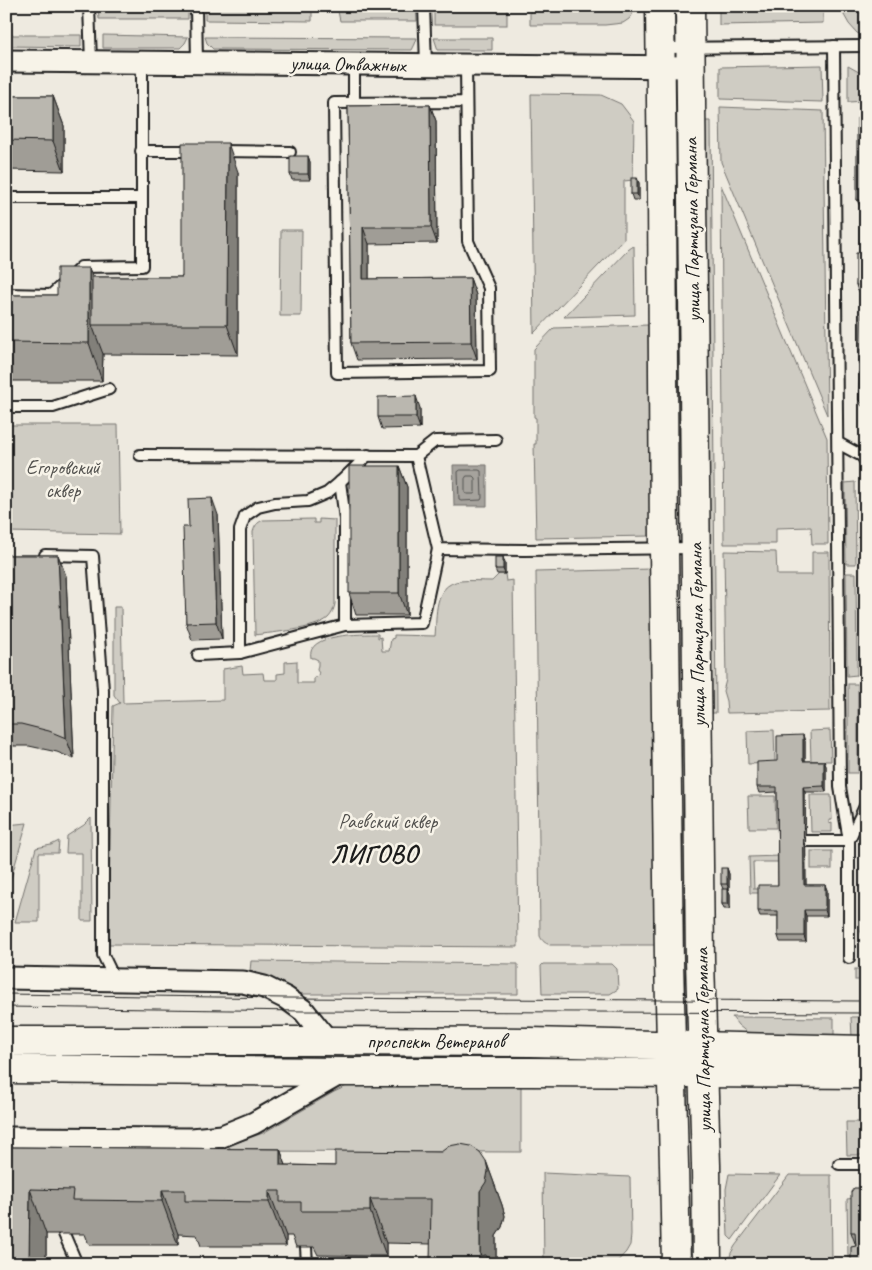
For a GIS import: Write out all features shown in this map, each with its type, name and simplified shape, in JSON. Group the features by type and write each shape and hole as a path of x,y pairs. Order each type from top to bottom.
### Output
{"main road":[{"name":"улица Партизана Германа","path":"660,6 669,953 676,1264"},
{"name":"улица Партизана Германа","path":"690,6 700,960 707,1264"},
{"name":"проспект Ветеранов","path":"6,1041 530,1042 671,1046 703,1060 866,1074"},
{"name":"проспект Ветеранов","path":"6,1069 672,1072 703,1060 866,1050"}],"street":[{"name":"улица Отважных","path":"6,61 466,65 690,58"},
{"path":"6,978 243,982 264,986 304,1010 328,1041"},
{"path":"6,1138 64,1142 192,1139 222,1136 254,1123 343,1072"}],"lane":[{"path":"90,6 91,62"},
{"path":"196,6 197,63"},
{"path":"424,6 426,65"},
{"path":"834,46 840,787 848,841 849,958"},
{"path":"690,58 834,46 866,46"},
{"path":"6,294 51,294 81,267 142,266 142,62"},
{"path":"354,64 354,103"},
{"path":"466,65 468,241 489,288 490,371 337,373 334,103 466,102"},
{"path":"142,151 290,152"},
{"path":"6,198 142,198"},
{"path":"6,406 53,407 109,389"},
{"path":"140,455 416,456 435,441 496,440"},
{"path":"838,442 865,458"},
{"path":"240,653 240,530 245,516 258,507 275,503 308,501 327,493 368,455"},
{"path":"198,655 240,653 345,625 422,624 438,549 416,456"},
{"path":"340,482 344,519 345,625"},
{"path":"438,549 696,548"},
{"path":"33,555 94,556 103,690 103,955 115,980"},
{"path":"848,841 866,804"},
{"path":"806,841 848,841"},
{"path":"839,1164 866,1164"},
{"path":"64,1234 77,1264"},
{"path":"306,1247 307,1264"}],"green space":[{"path":"98,6 177,6 188,11 188,19 99,19"},
{"path":"205,6 312,6 312,21 205,20"},
{"path":"337,6 416,6 417,21 340,21"},
{"path":"434,6 507,6 507,25 434,25"},
{"path":"530,6 634,6 632,15 623,23 605,25 530,25"},
{"path":"719,6 823,6 823,23 719,25"},
{"path":"844,6 859,6 859,12 866,12 866,36 857,33 849,24 844,15"},
{"path":"6,35 81,35 81,47 6,46"},
{"path":"103,35 188,37 180,48 103,48"},
{"path":"205,37 417,38 412,50 213,49 207,43"},
{"path":"434,38 492,38 492,50 438,50"},
{"path":"822,65 823,102 720,99 720,67"},
{"path":"848,66 866,76 866,101 848,102"},
{"path":"531,94 601,95 621,104 634,121 633,180 624,181 624,239 534,333"},
{"path":"720,107 823,111 827,415 721,162"},
{"path":"705,121 711,121 716,713 712,713"},
{"path":"721,185 827,438 828,544 812,544 811,527 776,528 776,544 724,544"},
{"path":"281,230 302,230 301,316 280,316"},
{"path":"634,246 635,315 564,317 628,250"},
{"path":"648,325 651,536 536,538 534,349 554,328"},
{"name":"Егоровский сквер","path":"6,425 118,425 120,534 6,532"},
{"path":"855,482 856,564 846,564 845,483"},
{"path":"314,519 314,523 319,523 319,519 335,520 335,604 333,611 328,618 313,625 293,630 255,635 253,532 255,528 263,520"},
{"path":"724,551 776,552 777,575 812,575 812,552 829,552 830,711 727,713 723,691 726,680"},
{"path":"651,569 655,945 550,945 544,942 540,936 536,572"},
{"path":"846,573 856,573 857,675 847,676"},
{"name":"Раевский сквер","path":"499,574 505,574 506,581 513,580 518,947 108,944 113,706 120,703 114,695 114,607 121,607 123,703 223,700 223,669 242,666 243,674 263,673 264,680 277,680 277,674 285,673 285,662 297,661 297,683 314,683 314,678 319,673 317,670 318,660 311,658 312,650 317,644 326,639 349,635 378,634 378,638 381,637 382,651 389,651 391,639 394,638 394,635 435,636 438,602 445,588 460,581 492,581"},
{"path":"848,684 858,684 858,773 848,773"},
{"path":"774,730 775,763 748,764 747,731"},
{"path":"830,730 831,761 811,761 810,731"},
{"path":"810,795 831,795 832,820 829,820 829,824 832,823 832,832 811,832"},
{"path":"748,796 775,796 776,828 749,828"},
{"path":"91,818 92,921 82,921 82,853 66,853 67,836"},
{"path":"27,823 10,882 6,867 6,825"},
{"path":"59,841 58,853 39,853 39,922 15,922 36,848"},
{"path":"811,851 832,851 832,869 811,869"},
{"path":"780,856 780,862 753,862 754,889 760,889 760,893 750,893 749,857"},
{"path":"251,961 518,964 518,994 297,994 274,981 250,971"},
{"path":"543,964 612,964 617,969 618,989 610,994 542,994 541,966"},
{"path":"855,969 866,969 866,980 855,980"},
{"path":"732,1017 834,1018 834,1036 749,1034"},
{"path":"851,1017 866,1017 866,1037 852,1037"},
{"path":"349,1085 521,1085 521,1152 235,1151 227,1146 263,1133"},
{"path":"846,1122 866,1122 866,1155 847,1155"},
{"path":"543,1173 630,1177 630,1245 615,1264 544,1264"},
{"path":"729,1174 780,1175 732,1240 728,1236 726,1189"},
{"path":"789,1175 831,1175 832,1264 728,1264 735,1246"},
{"path":"856,1198 866,1237 863,1258 848,1257 847,1199"}],"water":[{"path":"453,465 487,465 487,506 454,506"}],"building":[{"path":"6,96 53,96 53,141 6,140"},
{"path":"430,105 431,227 363,227 363,279 470,278 471,342 351,343 348,106"},
{"path":"857,118 866,118 866,407 859,400 862,285 856,285 856,253 860,253 860,200 857,200"},
{"path":"182,143 228,143 227,325 92,325 92,277 182,277"},
{"path":"290,156 308,156 308,174 290,174"},
{"path":"631,178 637,178 637,194 631,194"},
{"path":"57,268 89,268 89,343 6,342 6,295 57,295"},
{"path":"416,396 416,417 378,417 378,397"},
{"path":"349,466 399,466 399,593 349,593"},
{"path":"212,498 216,622 186,623 183,527 189,527 188,499"},
{"path":"6,555 58,555 66,738 49,731 21,724 6,724"},
{"path":"495,557 503,557 503,569 495,569"},
{"path":"803,735 803,761 824,761 824,786 803,787 804,885 825,885 825,910 804,910 804,936 778,936 778,911 758,911 758,885 778,885 777,787 757,787 757,762 777,761 777,736"},
{"path":"721,868 727,868 727,884 721,884"},
{"path":"722,889 728,889 728,904 722,904"},
{"path":"866,904 866,932 861,932 861,909"},
{"path":"460,1144 471,1146 480,1152 486,1161 488,1171 486,1182 480,1191 480,1256 486,1255 486,1264 430,1264 431,1199 370,1199 370,1211 301,1211 301,1202 280,1202 280,1191 269,1191 269,1202 185,1201 185,1190 162,1190 162,1201 72,1200 73,1190 30,1189 29,1264 6,1264 6,1147 280,1149 280,1165 335,1166 335,1151 441,1152 449,1146"},
{"path":"854,1188 866,1188 866,1264 851,1264 851,1247 856,1246 855,1232 851,1232 851,1192"}],"tram line":[{"path":"6,994 286,998 866,1001"},
{"path":"6,1007 304,1011 866,1013"}],"district":[{"name":"ЛИГОВО","path":"374,854"}]}
